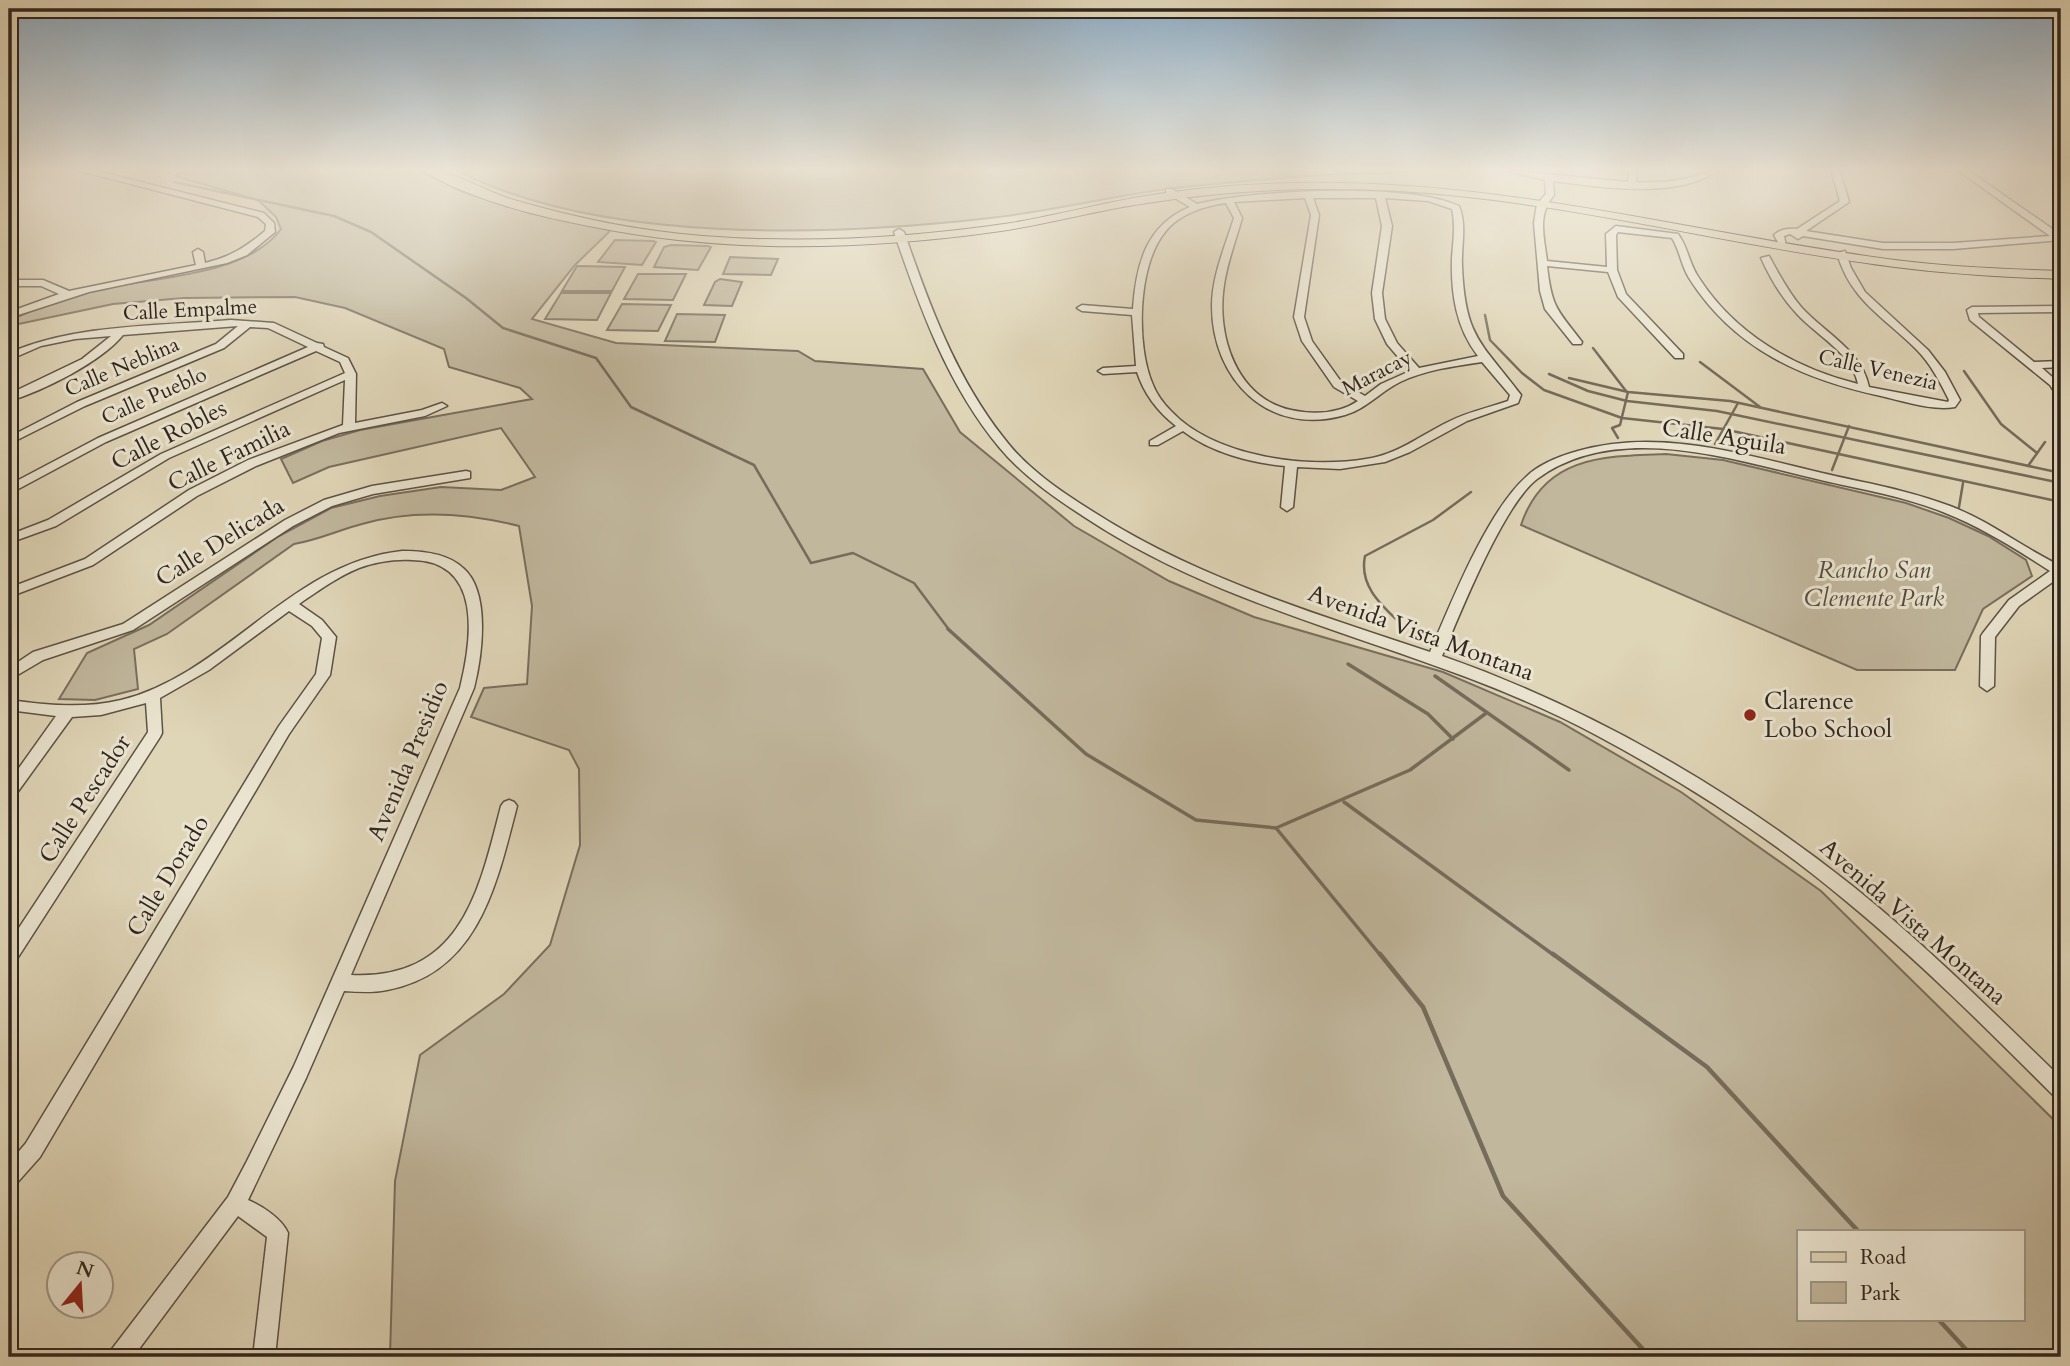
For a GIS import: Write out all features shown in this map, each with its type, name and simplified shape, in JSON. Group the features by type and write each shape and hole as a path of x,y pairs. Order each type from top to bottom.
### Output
{"main road":[{"path":"664,233 777,242 929,233"},
{"path":"749,233 900,235"},
{"path":"1714,233 1842,256 1989,273 2061,275"},
{"path":"1842,256 2061,269"}],"street":[{"path":"9,315 65,293 201,267 244,253 260,243 269,233"},
{"path":"1160,233 1139,290 1137,312 1143,369 1150,391 1184,426 1212,442 1251,457 1291,464 1366,463 1393,457 1462,419 1513,403 1516,397 1482,359 1461,321 1458,233"},
{"name":"Maracay","path":"1234,233 1219,287 1218,313 1236,380 1255,399 1270,408 1295,415 1331,415 1350,410 1386,385 1416,371 1482,359"},
{"path":"1312,233 1299,317 1307,341 1338,385 1365,400"},
{"path":"1386,233 1377,293 1380,319 1392,344 1416,371"},
{"path":"1539,233 1550,309 1577,342"},
{"name":"Calle Venezia","path":"1613,233 1612,271 1621,295 1679,356"},
{"name":"Calle Venezia","path":"1648,233 1675,236 1696,281 1731,323 1766,354 1825,380 1951,405 1955,400 1943,375 1921,348 1866,300 1845,271 1842,256"},
{"path":"1782,246 1791,242 1799,233"},
{"path":"1806,233 1837,241 1883,246 1953,246 2059,238 2051,233"},
{"name":"Avenida Vista Montana","path":"900,235 947,358 965,393 1001,443 1051,488 1102,525 1203,578 1254,599 1434,658 1530,698 1620,741 1754,823 1820,870 1908,946 2061,1090"},
{"path":"198,252 201,267"},
{"path":"1766,258 1780,288 1802,315 1856,365 1864,389"},
{"path":"1543,263 1612,271"},
{"path":"9,283 44,283 65,293"},
{"path":"1082,308 1137,312"},
{"path":"2061,309 1972,310 1974,318 2054,383 2061,394"},
{"name":"Calle Empalme","path":"9,357 38,344 121,331 247,324 270,326 319,346 344,360 351,374"},
{"name":"Calle Neblina","path":"9,441 81,404 220,346 247,324"},
{"path":"9,398 91,358 112,343 121,331"},
{"name":"Calle Pueblo","path":"9,490 102,440 319,346"},
{"path":"2031,365 2061,365"},
{"path":"1103,371 1143,369"},
{"path":"349,426 351,374"},
{"name":"Calle Robles","path":"9,539 52,523 165,456 351,374"},
{"name":"Calle Familia","path":"9,593 46,581 89,562 219,479 349,426 425,413 442,406"},
{"path":"1154,443 1184,426"},
{"name":"Calle Aguila","path":"1434,658 1503,515 1518,491 1531,478 1569,458 1621,447 1703,450 1903,495 1962,515 2021,545 2060,571"},
{"path":"1287,507 1291,464"},
{"name":"Calle Delicada","path":"9,675 38,656 128,627 289,523 328,503 372,490 466,475"},
{"name":"Avenida Presidio","path":"9,705 66,714 107,709 153,694 193,674 343,571 374,560 402,555 450,564 466,577 474,597 472,673 467,688 295,1084 235,1204 120,1357"},
{"path":"1987,686 1988,636 2014,603 2060,571"},
{"name":"Calle Dorado","path":"9,1177 33,1150 284,730 323,676 329,637 317,623 290,605"},
{"name":"Calle Pescador","path":"9,957 155,733 153,694"},
{"path":"9,793 66,714"},
{"path":"339,983 392,982 429,966 461,940 481,906 509,806"},
{"path":"235,1204 250,1211 278,1233 264,1357"}],"green space":[{"path":"277,233 608,233 575,265 532,319 616,343 798,351 815,361 923,369 960,432 1074,526 1169,581 1254,617 1443,672 1560,722 1681,792 1821,891 2061,1127 2061,1357 390,1357 395,1181 420,1055 504,994 550,945 580,845 579,769 569,750 471,717 484,688 527,684 532,606 519,526 440,514 401,516 362,524 294,544 167,634 134,649 138,689 95,700 59,699 87,653 149,625 279,536 331,508 380,496 441,487 501,490 535,477 501,428 329,467 293,483 281,459 322,441 360,430 532,399 520,388 449,367 444,349 345,308 295,297 184,298 113,304 9,326 9,321 54,302 123,285 198,272 246,257 266,245"},
{"path":"615,240 656,242 642,265 598,262"},
{"path":"664,247 711,247 698,270 654,267"},
{"path":"730,257 778,259 771,275 723,274"},
{"path":"577,266 625,267 612,291 562,291"},
{"path":"638,274 686,274 673,300 624,299"},
{"path":"720,279 742,282 732,306 704,305 715,282"},
{"path":"561,293 611,293 597,320 545,319"},
{"path":"622,304 671,305 658,331 607,330"},
{"path":"677,314 725,315 715,342 665,341"},
{"name":"Rancho San Clemente Park","path":"1666,454 1723,460 1906,503 1949,518 1988,536 2026,560 2032,576 1983,609 1955,670 1857,670 1521,525 1531,502 1544,485 1578,464 1620,456"}],"waterway":[{"path":"372,233 466,298 503,328 596,358 631,407 754,465 811,563 853,553 914,583 950,630"},
{"path":"1485,315 1490,340 1522,373 1544,390 1622,418"},
{"path":"1593,348 1626,391"},
{"path":"1700,362 1760,407"},
{"path":"1964,371 2001,424 2037,453"},
{"path":"1549,374 1588,391 1626,401"},
{"path":"1569,378 1628,392"},
{"path":"1626,401 1628,392"},
{"path":"1628,392 1730,401 1849,427"},
{"path":"1622,418 1626,401"},
{"path":"1626,401 1732,414"},
{"path":"1732,414 1738,403"},
{"path":"1723,429 1732,414"},
{"path":"1732,414 1844,438"},
{"path":"1618,438 1612,428 1620,425 1622,418"},
{"path":"1622,418 1723,429"},
{"path":"1844,438 1849,427"},
{"path":"1849,427 2028,466"},
{"path":"1715,444 1723,429"},
{"path":"1723,429 1838,454"},
{"path":"1838,454 1844,438"},
{"path":"1844,438 2061,483"},
{"path":"2028,466 2045,442"},
{"path":"1832,470 1838,454"},
{"path":"1838,454 2061,502"},
{"path":"2028,466 2061,473"},
{"path":"1959,507 1963,483"},
{"path":"1399,622 1378,601 1368,585 1365,556 1433,520 1471,492"},
{"path":"950,630 1086,754 1196,820 1276,828"},
{"path":"1348,664 1428,714 1452,738"},
{"path":"1435,676 1569,770"},
{"path":"1452,738 1485,714"},
{"path":"1276,828 1410,770 1452,738"},
{"path":"1344,802 1555,956"},
{"path":"1276,828 1381,956"},
{"path":"1380,954 1423,1007 1503,1196 1650,1357"},
{"path":"1553,954 1707,1067 1857,1230"},
{"path":"1939,1320 1973,1357"}],"place":[{"name":"Clarence Lobo School","path":"1750,715"}]}
